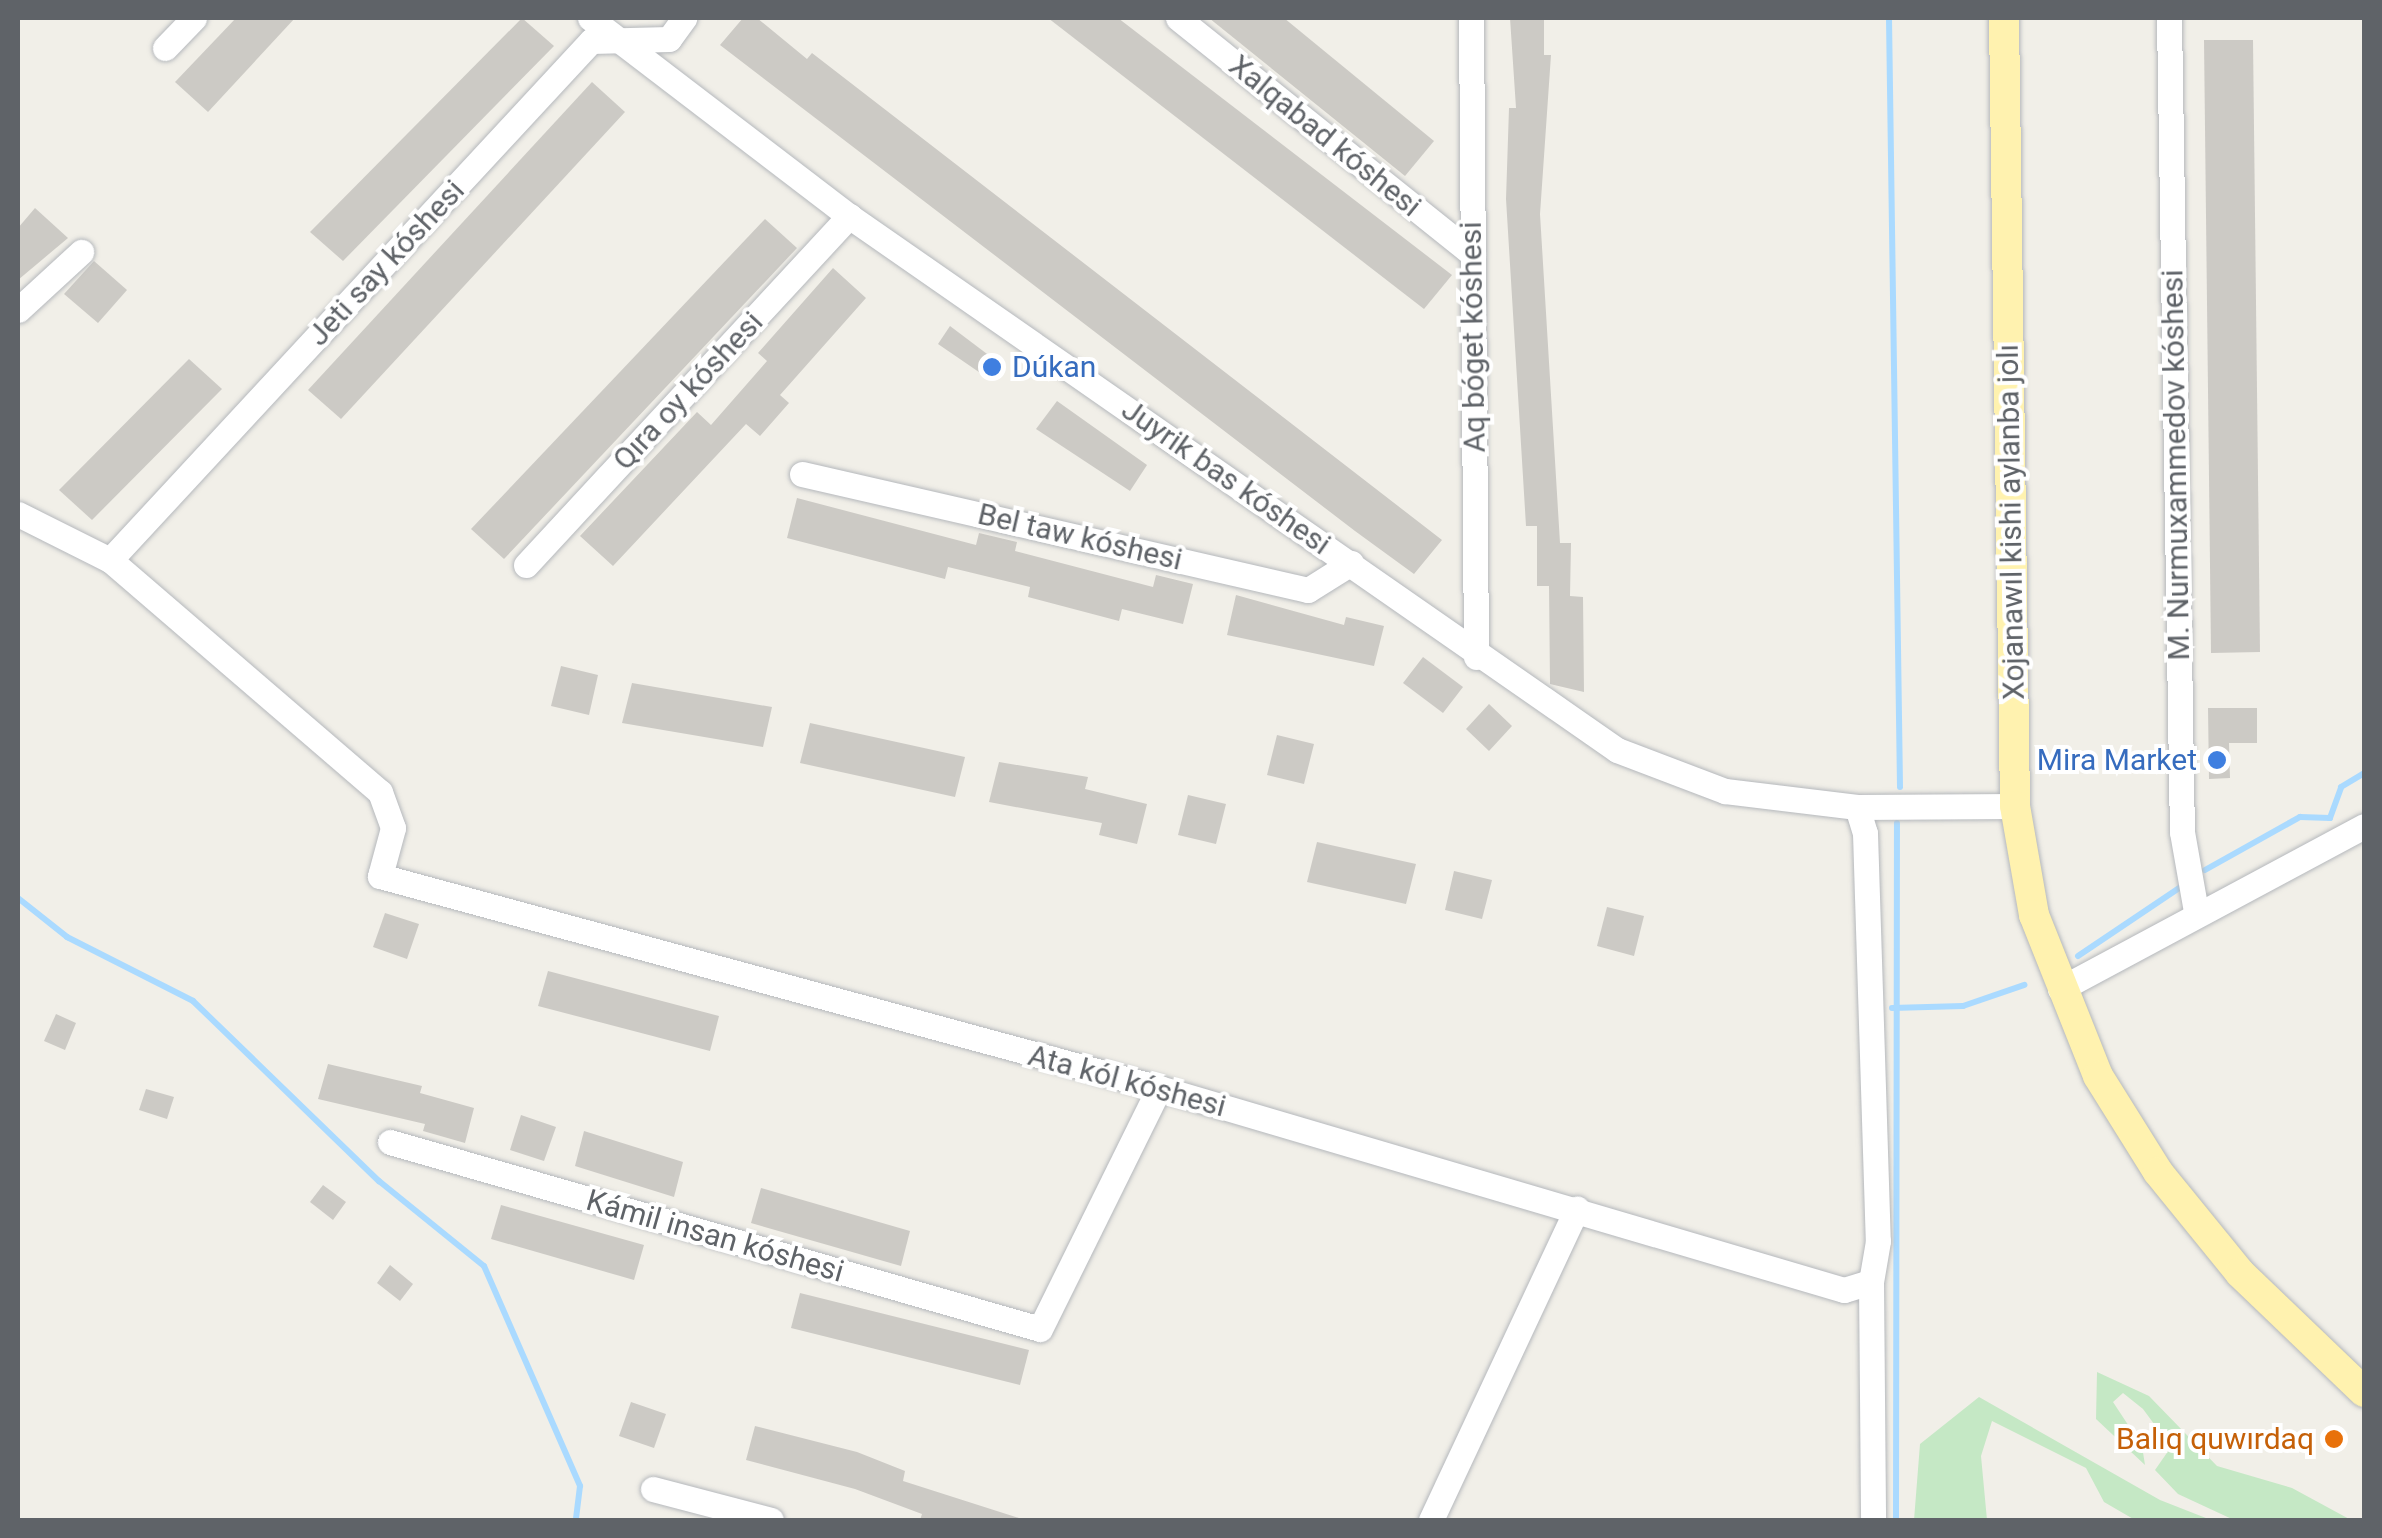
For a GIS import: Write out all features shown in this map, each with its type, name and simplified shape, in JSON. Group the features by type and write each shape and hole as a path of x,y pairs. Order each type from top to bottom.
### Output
{"main road":[{"name":"Xojanawıl kishi aylanba jolı","path":"2004,18 2015,806 2034,915 2060,989 2098,1076 2158,1172 2240,1273 2364,1392"}],"street":[{"path":"165,48 194,18"},
{"name":"Juyrik bas kóshesi","path":"590,18 627,40 849,216 1351,563 1476,657 1617,750 1726,791 1857,807 2015,806"},
{"name":"Jeti say kóshesi","path":"110,560 592,41 669,39 684,18"},
{"name":"Xalqabad kóshesi","path":"1178,18 1472,254"},
{"name":"Aq bóget kóshesi","path":"1471,18 1476,657"},
{"name":"M. Nurmuxammedov kóshesi","path":"2169,18 2182,832 2196,912"},
{"name":"Qıra oy kóshesi","path":"526,565 849,216"},
{"path":"18,310 81,252"},
{"name":"Bel taw kóshesi","path":"802,474 1308,590 1351,563"},
{"path":"18,514 110,560"},
{"name":"Ata kól kóshesi","path":"110,560 380,792 394,828 380,876 1159,1088 1577,1208 1844,1290 1870,1282"},
{"path":"1857,807 1865,833 1878,1242 1870,1282 1873,1520"},
{"path":"2060,989 2196,912 2364,826"},
{"name":"Kámil insan kóshesi","path":"390,1142 1040,1329 1159,1088"},
{"path":"1431,1520 1577,1208"},
{"path":"653,1490 771,1520"}],"green space":[{"path":"2097,1372 2149,1396 2217,1466 2292,1488 2351,1520 2234,1520 2178,1494 2155,1470 2171,1447 2143,1409 2123,1393 2113,1402 2142,1446 2145,1465 2096,1419"},
{"path":"1979,1397 2160,1500 2211,1520 2135,1520 2104,1502 2086,1468 1992,1421 1981,1456 1987,1520 1914,1520 1920,1444"}],"building":[{"path":"236,18 295,18 208,112 175,82"},
{"path":"522,18 554,46 343,261 310,232"},
{"path":"743,18 757,18 807,59 812,53 1442,540 1414,574 1355,531 720,45"},
{"path":"1048,18 1118,18 1452,275 1424,309"},
{"path":"1209,18 1284,18 1434,141 1405,176"},
{"path":"1510,18 1544,18 1544,55 1551,55 1540,214 1560,543 1571,543 1570,596 1583,597 1584,692 1550,684 1549,586 1537,586 1537,526 1526,526 1506,199 1509,108 1516,108"},
{"path":"2204,40 2253,40 2260,652 2211,653"},
{"path":"592,82 625,112 341,419 308,390"},
{"path":"35,208 68,238 18,280 18,228"},
{"path":"765,219 797,248 504,559 471,529"},
{"path":"94,261 127,290 98,323 64,294"},
{"path":"833,268 866,298 780,395 789,403 760,436 746,424 613,566 580,536 697,412 711,425 767,361 758,353"},
{"path":"950,326 1003,366 992,381 938,344"},
{"path":"189,359 222,389 92,520 59,490"},
{"path":"1057,401 1147,465 1130,491 1036,429"},
{"path":"797,498 976,545 979,533 1017,542 1015,551 1153,587 1156,575 1193,584 1183,624 1122,609 1119,621 1028,597 1030,587 948,567 945,579 787,538"},
{"path":"1236,595 1344,625 1346,617 1384,626 1374,666 1227,635"},
{"path":"1423,657 1463,687 1443,713 1403,683"},
{"path":"561,666 598,675 589,715 551,706"},
{"path":"632,683 772,707 763,747 622,723"},
{"path":"1489,704 1512,726 1489,751 1466,729"},
{"path":"2208,708 2257,708 2257,743 2229,743 2230,778 2209,779"},
{"path":"810,723 965,757 955,797 800,763"},
{"path":"1277,735 1314,744 1304,784 1267,775"},
{"path":"999,762 1088,777 1085,789 1147,804 1137,844 1099,835 1102,823 989,802"},
{"path":"1188,795 1226,804 1216,844 1178,835"},
{"path":"1317,842 1416,864 1406,904 1307,882"},
{"path":"1454,871 1492,880 1482,919 1445,910"},
{"path":"1607,907 1644,916 1634,956 1597,946"},
{"path":"385,913 419,924 407,959 373,947"},
{"path":"548,971 719,1016 710,1051 538,1006"},
{"path":"56,1014 76,1023 65,1050 44,1041"},
{"path":"328,1064 422,1086 420,1093 474,1108 465,1143 423,1131 425,1124 318,1099"},
{"path":"146,1089 174,1097 167,1119 139,1110"},
{"path":"521,1115 556,1127 544,1161 510,1150"},
{"path":"584,1131 683,1162 674,1197 575,1166"},
{"path":"323,1185 346,1202 333,1220 310,1202"},
{"path":"761,1188 910,1231 901,1266 751,1223"},
{"path":"501,1205 644,1245 634,1280 491,1239"},
{"path":"390,1265 413,1284 400,1301 377,1283"},
{"path":"800,1293 1029,1350 1020,1385 791,1328"},
{"path":"631,1402 666,1414 654,1448 619,1436"},
{"path":"755,1426 857,1452 905,1471 903,1481 1025,1520 920,1520 922,1514 855,1489 746,1460"}],"waterway":[{"path":"1889,18 1900,787"},
{"path":"2205,870 2300,817 2330,818 2341,787 2364,773"},
{"path":"1896,1520 1897,823"},
{"path":"2078,956 2182,886"},
{"path":"18,898 67,937 193,1001 379,1181 484,1266 580,1486 576,1520"},
{"path":"1892,1008 1963,1006 2024,985"}],"place":[{"name":"Dúkan","path":"992,367"},
{"name":"Mira Market","path":"2217,760"},
{"name":"Balıq quwırdaq","path":"2334,1439"}]}
